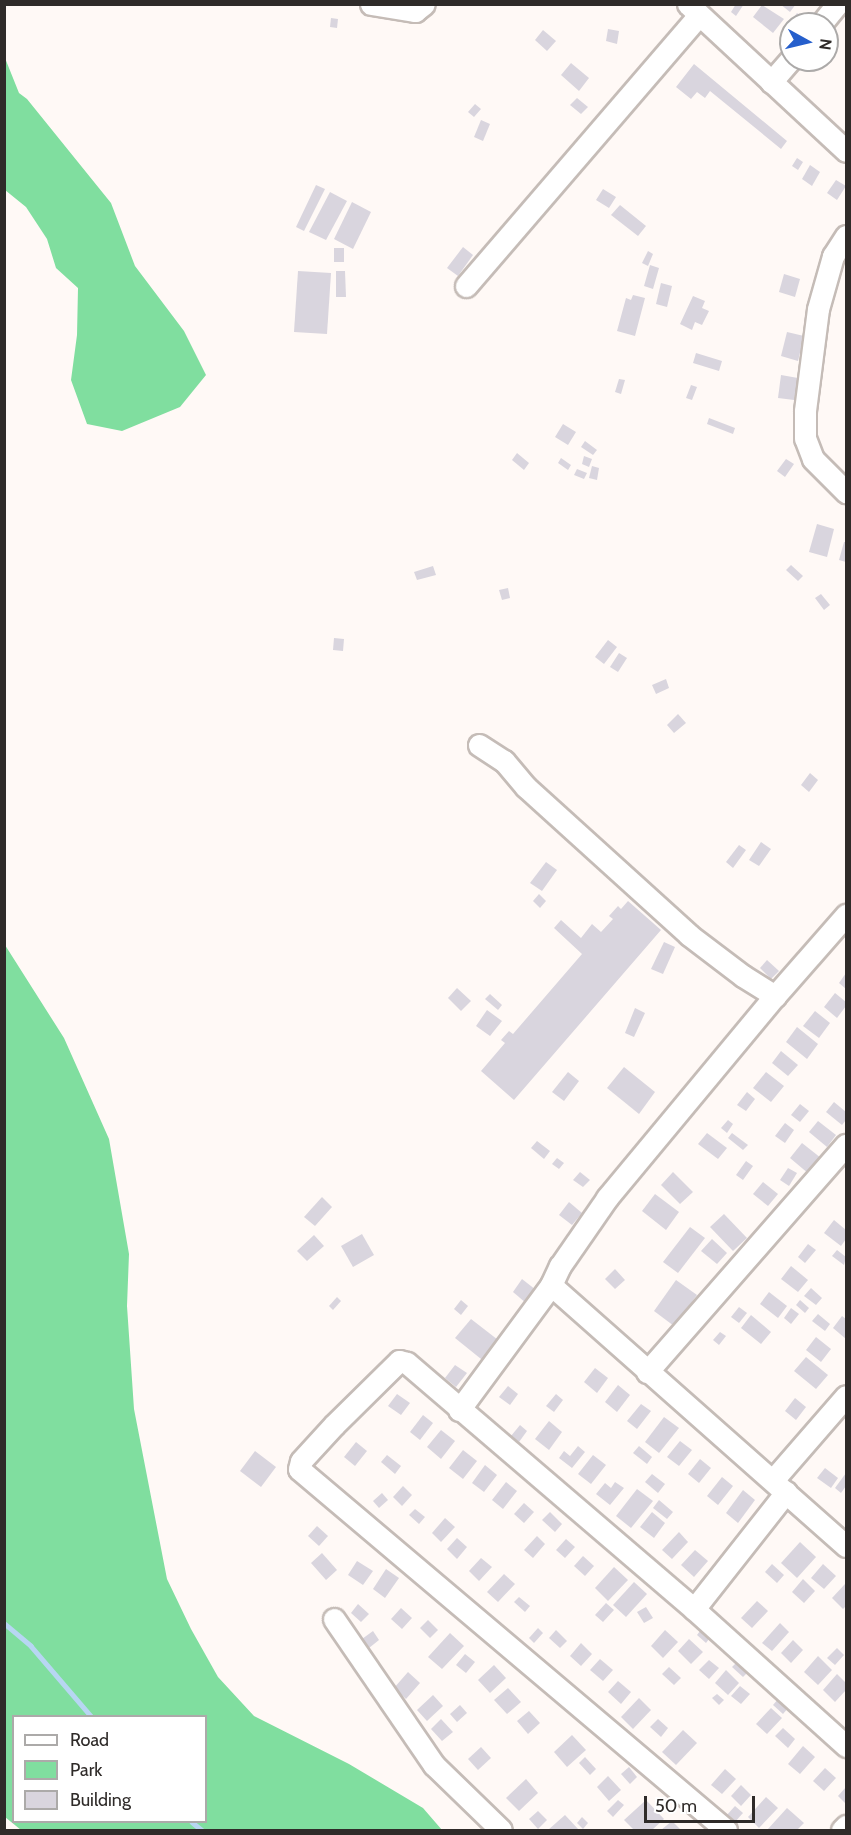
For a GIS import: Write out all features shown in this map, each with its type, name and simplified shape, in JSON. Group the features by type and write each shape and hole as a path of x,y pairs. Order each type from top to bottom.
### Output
{"street":[{"path":"371,4 415,10 424,4"},
{"path":"466,286 693,10 846,151"},
{"path":"771,82 780,72"},
{"path":"846,236 833,256 818,309 804,411 806,438 813,459 846,492"},
{"path":"479,745 504,761 526,788 689,935 743,976 775,996"},
{"path":"459,1410 551,1285 560,1266 588,1223 775,996 846,915"},
{"path":"647,1372 846,1145"},
{"path":"551,1285 846,1546"},
{"path":"726,1830 299,1469 301,1461 334,1425 399,1361 407,1363 459,1410 694,1608 846,1746"},
{"path":"694,1608 779,1486 846,1396"},
{"path":"334,1619 434,1765 501,1830"},
{"path":"842,1830 846,1826"}],"green space":[{"path":"5,58 19,93 27,99 111,203 135,266 184,331 206,375 180,407 122,431 87,424 71,380 77,335 78,288 56,268 47,239 26,207 5,190"},
{"path":"5,945 64,1038 109,1139 129,1254 127,1306 134,1409 167,1579 191,1629 218,1677 254,1716 349,1764 423,1808 442,1830 21,1830 12,1823 207,1823 207,1715 12,1715 12,1823 5,1817"}],"building":[{"path":"736,4 744,4 736,16 731,12"},
{"path":"780,4 796,4 790,12"},
{"path":"762,5 779,16 779,25 773,33 753,17"},
{"path":"331,18 338,19 337,28 330,27"},
{"path":"608,29 619,31 617,44 606,41"},
{"path":"543,30 556,41 547,51 535,40"},
{"path":"571,63 589,78 579,91 561,75"},
{"path":"694,64 787,141 781,149 710,91 705,98 697,92 691,99 676,87"},
{"path":"577,98 588,107 581,114 570,105"},
{"path":"475,104 481,109 474,117 468,112"},
{"path":"481,120 490,124 483,141 474,137"},
{"path":"797,158 803,162 798,170 792,166"},
{"path":"810,165 820,172 812,186 802,179"},
{"path":"836,180 846,186 837,200 827,193"},
{"path":"316,185 325,189 304,231 296,227"},
{"path":"603,189 616,197 609,208 596,200"},
{"path":"330,192 347,201 326,240 309,232"},
{"path":"352,202 371,212 353,249 334,239"},
{"path":"620,205 646,226 638,236 611,215"},
{"path":"463,247 473,255 458,276 447,268"},
{"path":"334,248 344,248 344,262 334,262"},
{"path":"648,251 653,254 648,266 642,263"},
{"path":"650,265 659,268 653,289 644,286"},
{"path":"298,271 331,273 327,334 294,332"},
{"path":"336,271 345,271 346,297 336,297"},
{"path":"784,274 800,279 795,297 779,292"},
{"path":"661,283 672,286 667,307 656,304"},
{"path":"633,295 645,298 635,336 617,331 626,298 631,300"},
{"path":"693,296 705,301 702,308 709,311 702,325 695,322 692,330 680,324"},
{"path":"787,332 804,336 798,361 781,356"},
{"path":"696,353 722,361 719,371 693,363"},
{"path":"781,375 798,378 794,400 778,398"},
{"path":"619,379 625,380 621,394 615,392"},
{"path":"691,385 697,387 692,400 686,398"},
{"path":"709,418 735,428 733,434 707,424"},
{"path":"563,424 576,432 568,445 555,437"},
{"path":"585,441 597,450 593,455 581,447"},
{"path":"517,453 529,463 524,470 512,460"},
{"path":"584,456 592,459 589,467 582,464"},
{"path":"561,458 571,465 568,470 558,463"},
{"path":"786,459 794,464 785,477 777,471"},
{"path":"592,466 599,468 597,480 589,478"},
{"path":"577,469 587,473 584,479 574,475"},
{"path":"817,524 834,529 827,557 809,552"},
{"path":"844,542 846,542 846,562 839,560"},
{"path":"791,565 803,576 798,581 786,570"},
{"path":"433,566 436,575 417,580 414,572"},
{"path":"508,588 510,598 502,600 499,590"},
{"path":"821,594 830,605 824,610 815,598"},
{"path":"334,638 344,639 343,651 333,650"},
{"path":"608,640 617,647 604,664 595,657"},
{"path":"619,653 627,658 618,672 610,667"},
{"path":"666,679 669,688 656,694 652,685"},
{"path":"678,714 686,723 674,733 667,725"},
{"path":"810,773 818,780 809,792 801,785"},
{"path":"761,842 771,849 759,866 749,860"},
{"path":"739,845 746,850 733,868 726,862"},
{"path":"546,862 557,870 542,891 530,883"},
{"path":"539,894 546,901 540,908 533,901"},
{"path":"628,901 661,930 514,1100 481,1071 505,1043 501,1040 509,1031 513,1034 582,954 554,928 561,920 581,938 592,924 601,932 613,919 609,916 618,906 621,909"},
{"path":"664,942 675,947 663,974 651,969"},
{"path":"767,960 779,971 771,979 760,968"},
{"path":"846,973 846,989 839,983"},
{"path":"457,988 471,1001 461,1011 448,998"},
{"path":"835,993 846,1002 846,1006 837,1018 824,1007"},
{"path":"490,994 502,1005 498,1010 485,999"},
{"path":"635,1008 645,1013 634,1037 625,1033"},
{"path":"487,1010 502,1021 490,1036 476,1026"},
{"path":"815,1011 830,1023 819,1038 803,1026"},
{"path":"797,1027 818,1044 807,1059 786,1042"},
{"path":"781,1051 798,1065 788,1076 772,1063"},
{"path":"624,1067 655,1092 639,1114 607,1088"},
{"path":"568,1072 579,1081 564,1101 552,1092"},
{"path":"766,1072 784,1086 771,1102 753,1088"},
{"path":"747,1092 755,1099 746,1111 737,1105"},
{"path":"834,1102 846,1112 846,1120 842,1125 826,1112"},
{"path":"800,1104 809,1111 800,1122 791,1115"},
{"path":"728,1120 733,1124 727,1133 721,1128"},
{"path":"818,1121 836,1135 827,1147 809,1132"},
{"path":"785,1123 794,1130 785,1143 775,1136"},
{"path":"707,1133 727,1148 718,1159 698,1144"},
{"path":"732,1133 748,1145 743,1150 728,1138"},
{"path":"537,1141 550,1151 544,1159 531,1148"},
{"path":"802,1143 821,1158 809,1174 790,1158"},
{"path":"557,1158 564,1163 559,1169 552,1164"},
{"path":"746,1161 753,1166 743,1180 736,1175"},
{"path":"788,1168 797,1173 789,1186 780,1180"},
{"path":"580,1172 590,1180 583,1187 573,1180"},
{"path":"673,1172 693,1192 680,1204 661,1185"},
{"path":"763,1182 778,1194 768,1206 753,1194"},
{"path":"655,1194 679,1212 666,1230 642,1211"},
{"path":"322,1197 332,1207 315,1226 304,1217"},
{"path":"569,1202 582,1213 572,1225 559,1215"},
{"path":"724,1214 747,1238 733,1251 710,1227"},
{"path":"834,1220 846,1230 846,1239 841,1246 824,1233"},
{"path":"690,1227 705,1238 678,1273 663,1262"},
{"path":"362,1234 374,1255 353,1267 341,1246"},
{"path":"314,1235 324,1246 307,1261 297,1251"},
{"path":"712,1239 727,1253 717,1264 701,1251"},
{"path":"808,1244 816,1250 805,1263 798,1257"},
{"path":"837,1250 846,1257 844,1265 832,1256"},
{"path":"791,1266 808,1280 798,1292 781,1279"},
{"path":"615,1269 625,1280 615,1289 605,1279"},
{"path":"522,1279 536,1290 526,1303 513,1292"},
{"path":"676,1280 697,1295 674,1326 654,1311"},
{"path":"811,1288 822,1298 816,1305 804,1296"},
{"path":"769,1292 787,1306 778,1318 760,1304"},
{"path":"337,1297 341,1301 333,1310 329,1306"},
{"path":"461,1300 468,1306 461,1315 454,1309"},
{"path":"800,1300 809,1308 805,1313 796,1305"},
{"path":"739,1307 747,1313 739,1323 731,1317"},
{"path":"791,1308 799,1314 791,1324 784,1318"},
{"path":"818,1314 830,1324 825,1331 812,1321"},
{"path":"751,1315 771,1332 761,1344 741,1328"},
{"path":"842,1316 846,1319 846,1339 833,1328"},
{"path":"471,1319 502,1343 486,1363 455,1338"},
{"path":"720,1332 726,1336 719,1345 713,1340"},
{"path":"816,1337 831,1349 821,1362 806,1350"},
{"path":"806,1357 828,1375 816,1389 794,1371"},
{"path":"455,1365 467,1373 456,1387 445,1378"},
{"path":"595,1368 608,1378 597,1393 584,1382"},
{"path":"618,1385 630,1395 617,1412 605,1402"},
{"path":"508,1386 518,1394 510,1405 499,1397"},
{"path":"397,1394 410,1403 401,1415 388,1406"},
{"path":"556,1394 563,1400 554,1412 546,1406"},
{"path":"795,1398 806,1407 796,1420 785,1411"},
{"path":"641,1404 651,1411 637,1429 627,1421"},
{"path":"423,1415 433,1423 420,1440 410,1432"},
{"path":"664,1417 679,1428 659,1453 645,1442"},
{"path":"549,1421 562,1432 549,1450 535,1439"},
{"path":"520,1425 527,1431 519,1442 511,1436"},
{"path":"441,1430 455,1441 441,1459 427,1447"},
{"path":"680,1441 692,1450 679,1466 667,1457"},
{"path":"356,1442 367,1451 355,1466 344,1457"},
{"path":"578,1446 585,1452 572,1468 559,1458 564,1451 570,1456"},
{"path":"639,1446 652,1457 647,1464 633,1453"},
{"path":"463,1450 477,1461 463,1479 449,1468"},
{"path":"255,1451 276,1467 261,1487 240,1471"},
{"path":"387,1455 401,1466 395,1474 381,1462"},
{"path":"593,1455 606,1465 591,1484 578,1474"},
{"path":"700,1459 711,1468 699,1483 688,1474"},
{"path":"485,1465 497,1475 484,1492 472,1483"},
{"path":"825,1468 838,1478 831,1488 817,1478"},
{"path":"846,1473 846,1486 841,1493 835,1488"},
{"path":"652,1474 665,1484 658,1493 645,1482"},
{"path":"722,1477 733,1486 718,1505 707,1496"},
{"path":"506,1482 517,1491 503,1509 492,1500"},
{"path":"615,1482 624,1488 610,1505 596,1494 605,1483 611,1488"},
{"path":"403,1486 412,1495 402,1506 393,1497"},
{"path":"637,1489 653,1501 631,1528 616,1516"},
{"path":"743,1490 755,1500 738,1523 726,1513"},
{"path":"382,1493 388,1500 379,1508 373,1501"},
{"path":"659,1500 673,1512 667,1519 653,1508"},
{"path":"524,1503 534,1512 524,1523 514,1514"},
{"path":"415,1509 425,1517 419,1524 409,1515"},
{"path":"550,1512 562,1524 555,1532 542,1520"},
{"path":"652,1512 665,1523 654,1538 640,1527"},
{"path":"445,1518 455,1527 441,1542 432,1533"},
{"path":"317,1526 328,1536 319,1546 308,1536"},
{"path":"679,1532 688,1542 672,1559 662,1550"},
{"path":"537,1536 545,1544 533,1558 524,1550"},
{"path":"457,1538 467,1547 457,1559 447,1549"},
{"path":"566,1539 575,1547 565,1558 556,1550"},
{"path":"800,1542 816,1557 797,1578 781,1563"},
{"path":"695,1550 708,1561 694,1577 681,1565"},
{"path":"322,1553 337,1570 326,1580 311,1563"},
{"path":"583,1556 594,1566 585,1576 574,1566"},
{"path":"481,1558 492,1567 479,1581 469,1571"},
{"path":"357,1561 373,1571 363,1585 348,1575"},
{"path":"772,1564 784,1575 777,1583 765,1572"},
{"path":"823,1564 836,1576 824,1589 811,1578"},
{"path":"614,1567 628,1580 608,1601 595,1588"},
{"path":"386,1569 399,1578 385,1598 373,1589"},
{"path":"504,1574 515,1584 498,1602 487,1592"},
{"path":"803,1579 815,1591 804,1603 792,1592"},
{"path":"634,1582 647,1594 626,1617 613,1605"},
{"path":"845,1584 846,1606 843,1609 832,1598"},
{"path":"519,1597 530,1606 525,1612 514,1602"},
{"path":"757,1601 768,1611 752,1628 741,1618"},
{"path":"606,1603 614,1610 603,1622 595,1615"},
{"path":"358,1604 369,1614 361,1622 351,1613"},
{"path":"646,1607 653,1618 644,1623 637,1612"},
{"path":"401,1608 412,1618 402,1629 391,1619"},
{"path":"428,1620 438,1630 430,1638 420,1628"},
{"path":"780,1623 789,1632 772,1651 762,1643"},
{"path":"538,1628 543,1633 534,1643 529,1638"},
{"path":"556,1630 567,1641 560,1648 549,1638"},
{"path":"665,1630 678,1642 663,1658 651,1646"},
{"path":"373,1631 379,1640 369,1648 362,1639"},
{"path":"700,1631 709,1639 706,1643 697,1635"},
{"path":"450,1633 464,1646 442,1669 428,1657"},
{"path":"689,1639 703,1652 691,1664 678,1651"},
{"path":"793,1640 803,1650 791,1663 781,1653"},
{"path":"581,1643 592,1654 581,1666 570,1656"},
{"path":"837,1648 844,1655 835,1665 827,1658"},
{"path":"465,1654 475,1662 466,1673 456,1665"},
{"path":"818,1656 832,1670 818,1685 804,1672"},
{"path":"600,1659 613,1670 603,1681 590,1670"},
{"path":"709,1660 719,1668 709,1679 699,1670"},
{"path":"737,1662 748,1672 743,1677 732,1667"},
{"path":"494,1665 506,1678 490,1693 478,1680"},
{"path":"669,1667 681,1678 674,1685 662,1674"},
{"path":"726,1670 739,1683 728,1695 715,1683"},
{"path":"408,1672 420,1683 406,1699 394,1688"},
{"path":"837,1674 846,1683 846,1690 835,1702 823,1690"},
{"path":"618,1681 631,1692 621,1704 608,1692"},
{"path":"740,1686 750,1694 741,1704 731,1696"},
{"path":"508,1688 521,1702 507,1714 494,1700"},
{"path":"717,1694 724,1700 719,1705 712,1698"},
{"path":"433,1695 443,1706 427,1721 417,1710"},
{"path":"639,1698 651,1710 633,1729 621,1717"},
{"path":"779,1698 789,1707 783,1714 773,1705"},
{"path":"460,1705 467,1713 457,1722 450,1714"},
{"path":"771,1708 782,1718 767,1734 756,1724"},
{"path":"529,1711 540,1723 528,1734 517,1721"},
{"path":"441,1719 453,1732 442,1741 431,1729"},
{"path":"658,1719 668,1728 661,1737 650,1727"},
{"path":"783,1728 795,1739 788,1748 775,1736"},
{"path":"683,1730 697,1743 676,1765 662,1752"},
{"path":"572,1735 586,1750 567,1767 554,1752"},
{"path":"803,1746 815,1757 800,1774 788,1764"},
{"path":"481,1747 491,1758 478,1770 468,1759"},
{"path":"585,1757 596,1769 590,1775 579,1763"},
{"path":"629,1767 637,1777 630,1784 621,1774"},
{"path":"825,1768 836,1778 824,1791 813,1781"},
{"path":"725,1769 736,1779 722,1794 711,1785"},
{"path":"608,1776 621,1790 609,1801 597,1787"},
{"path":"526,1779 538,1793 519,1811 506,1798"},
{"path":"741,1785 751,1795 741,1806 731,1796"},
{"path":"846,1787 846,1804 838,1796"},
{"path":"766,1797 778,1808 759,1828 748,1817"},
{"path":"618,1800 624,1805 613,1817 607,1811"},
{"path":"646,1800 664,1819 652,1830 634,1830 624,1820"},
{"path":"735,1806 743,1813 734,1823 726,1816"},
{"path":"787,1808 804,1823 797,1830 767,1830"},
{"path":"538,1811 547,1820 538,1829 529,1819"},
{"path":"565,1815 579,1830 548,1830"},
{"path":"582,1817 588,1823 583,1829 577,1823"},
{"path":"672,1821 681,1830 661,1830"}],"waterway":[{"path":"4,1623 31,1646 90,1715"},
{"path":"193,1823 202,1830"}]}
